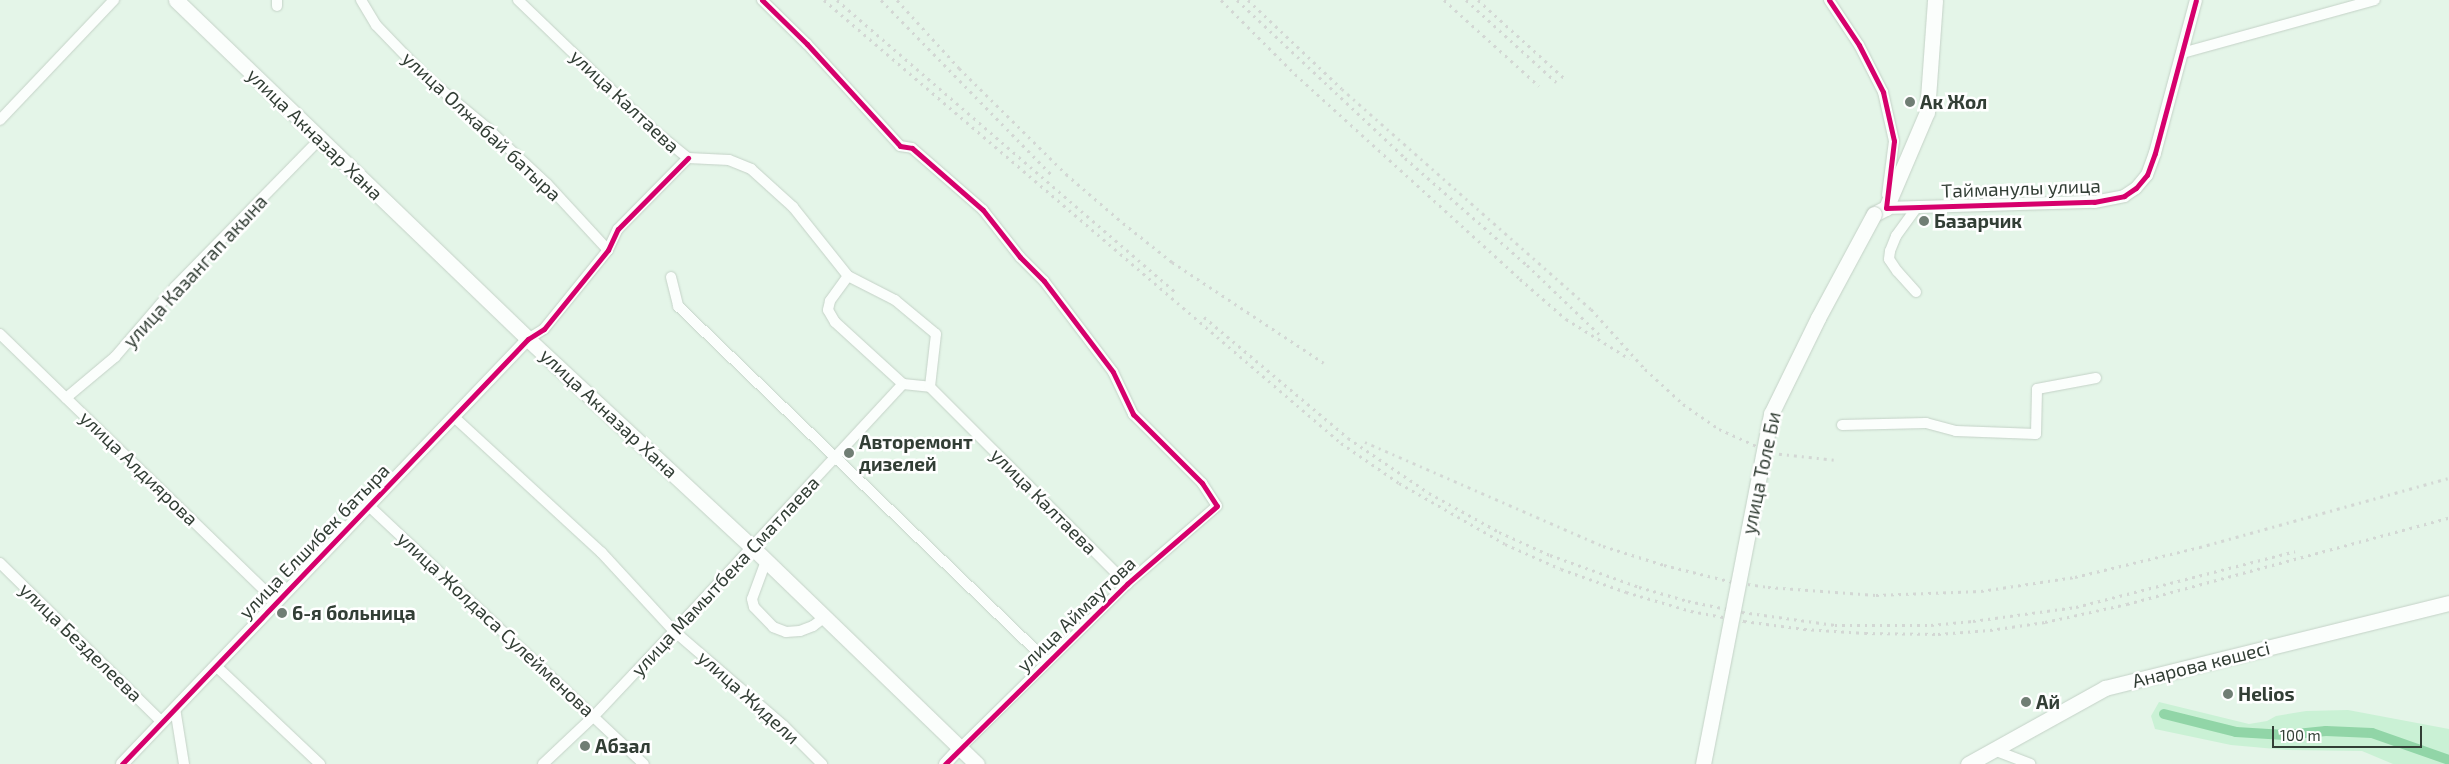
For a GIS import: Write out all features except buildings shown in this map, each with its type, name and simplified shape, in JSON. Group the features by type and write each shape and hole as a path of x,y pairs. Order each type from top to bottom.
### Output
{"main road":[{"name":"улица Акназар Хана","path":"176,0 528,339 752,546 977,764"},
{"name":"улица Толе Би","path":"1703,764 1771,414 1818,318 1880,211 1927,112 1935,0"},
{"name":"Анарова көшесі","path":"1968,764 2105,688 2449,603"}],"street":[{"path":"0,120 114,0"},
{"name":"улица Олжабай батыра","path":"360,0 376,25 426,77 486,126 533,171 608,250"},
{"name":"улица Калтаева","path":"518,0 652,129 688,158 729,160 752,169 793,207 848,276"},
{"name":"улица Аймаутова","path":"762,0 807,44 900,146 912,148 983,210 1020,257 1044,280 1113,372 1133,414 1202,483 1217,506 1127,584 960,748"},
{"path":"1829,0 1859,45 1883,92 1894,142 1880,211"},
{"name":"Тайманулы улица","path":"1880,211 1917,207 2094,202 2124,196 2136,188 2147,175 2155,152 2196,0"},
{"path":"2182,53 2374,0"},
{"name":"улица Казангап акына","path":"66,398 115,357 175,287 320,138"},
{"path":"528,339 544,328 608,250 618,229 688,158"},
{"path":"1916,292 1897,272 1890,259 1890,251 1896,236 1917,207"},
{"path":"848,276 896,300 936,334 930,387 903,384 835,322 828,310 833,295 848,276"},
{"path":"671,277 678,306 1048,662"},
{"name":"улица Алдиярова","path":"0,334 277,602"},
{"name":"улица Елшибек батыра","path":"122,764 161,721 216,666 528,339"},
{"path":"1842,425 1926,422 1956,431 2036,434 2037,389 2096,378"},
{"name":"улица Мамытбека Сматлаева","path":"544,764 594,716 903,384"},
{"name":"улица Калтаева","path":"930,387 1127,584"},
{"name":"улица Жидели","path":"454,417 601,552 674,631 784,726 822,764"},
{"name":"улица Жолдаса Сулейменова","path":"369,506 644,764"},
{"path":"766,561 752,592 752,599 754,607 773,627 786,632 800,631 813,626 825,617"},
{"name":"улица Безделеева","path":"0,563 161,721"},
{"path":"216,666 320,764"},
{"path":"175,708 184,764"},
{"path":"945,764 960,748"},
{"path":"1994,750 2030,764"}],"green space":[{"path":"2159,702 2249,724 2267,721 2276,716 2306,711 2348,710 2449,729 2449,764 2393,764 2362,751 2287,750 2231,745 2155,729 2151,716"}],"waterway":[{"path":"2164,714 2236,732 2285,735 2326,731 2372,733 2449,760"}],"railway":[{"path":"824,0 1341,443 1399,483 1505,544 1561,569 1626,592 1691,611 1744,621 1804,629 1865,633 1938,634 1990,630 2045,622 2127,604 2449,518"},
{"path":"837,0 1176,293"},
{"path":"881,0 1052,175"},
{"path":"897,0 959,68 1066,174 1123,223 1172,262 1324,363"},
{"path":"1221,0 1295,74 1520,279 1566,319 1630,359"},
{"path":"1237,0 1405,158 1527,265 1599,334"},
{"path":"1248,0 1342,89 1591,309 1645,369 1683,404 1719,429 1772,453 1837,460"},
{"path":"1444,0 1539,86"},
{"path":"1466,0 1556,82"},
{"path":"1478,0 1564,78"},
{"path":"1204,317 1348,438 1429,493 1499,532 1550,555 1639,587 1688,601 1742,612 1835,625 1931,625 2076,607 2295,551"},
{"path":"1365,442 1603,546 1664,565 1733,582 1768,587 1876,595 1981,591 2075,577 2200,547 2449,478"}],"cycle path":[{"path":"762,0 807,44 900,146 912,148 983,210 1020,257 1044,281 1113,372 1133,414 1202,483 1217,506 1127,584 945,764"},
{"path":"1829,0 1859,45 1883,92 1894,141 1886,208 2094,202 2124,196 2136,188 2147,175 2155,153 2196,0"},
{"path":"122,764 528,339 544,329 608,250 618,229 688,158"}],"place":[{"name":"Ак Жол","path":"1910,102"},
{"name":"Базарчик","path":"1924,221"},
{"name":"Авторемонт дизелей","path":"849,453"},
{"name":"6-я больница","path":"282,613"},
{"name":"Helios","path":"2228,694"},
{"name":"Ай","path":"2026,702"},
{"name":"Абзал","path":"585,746"}]}
